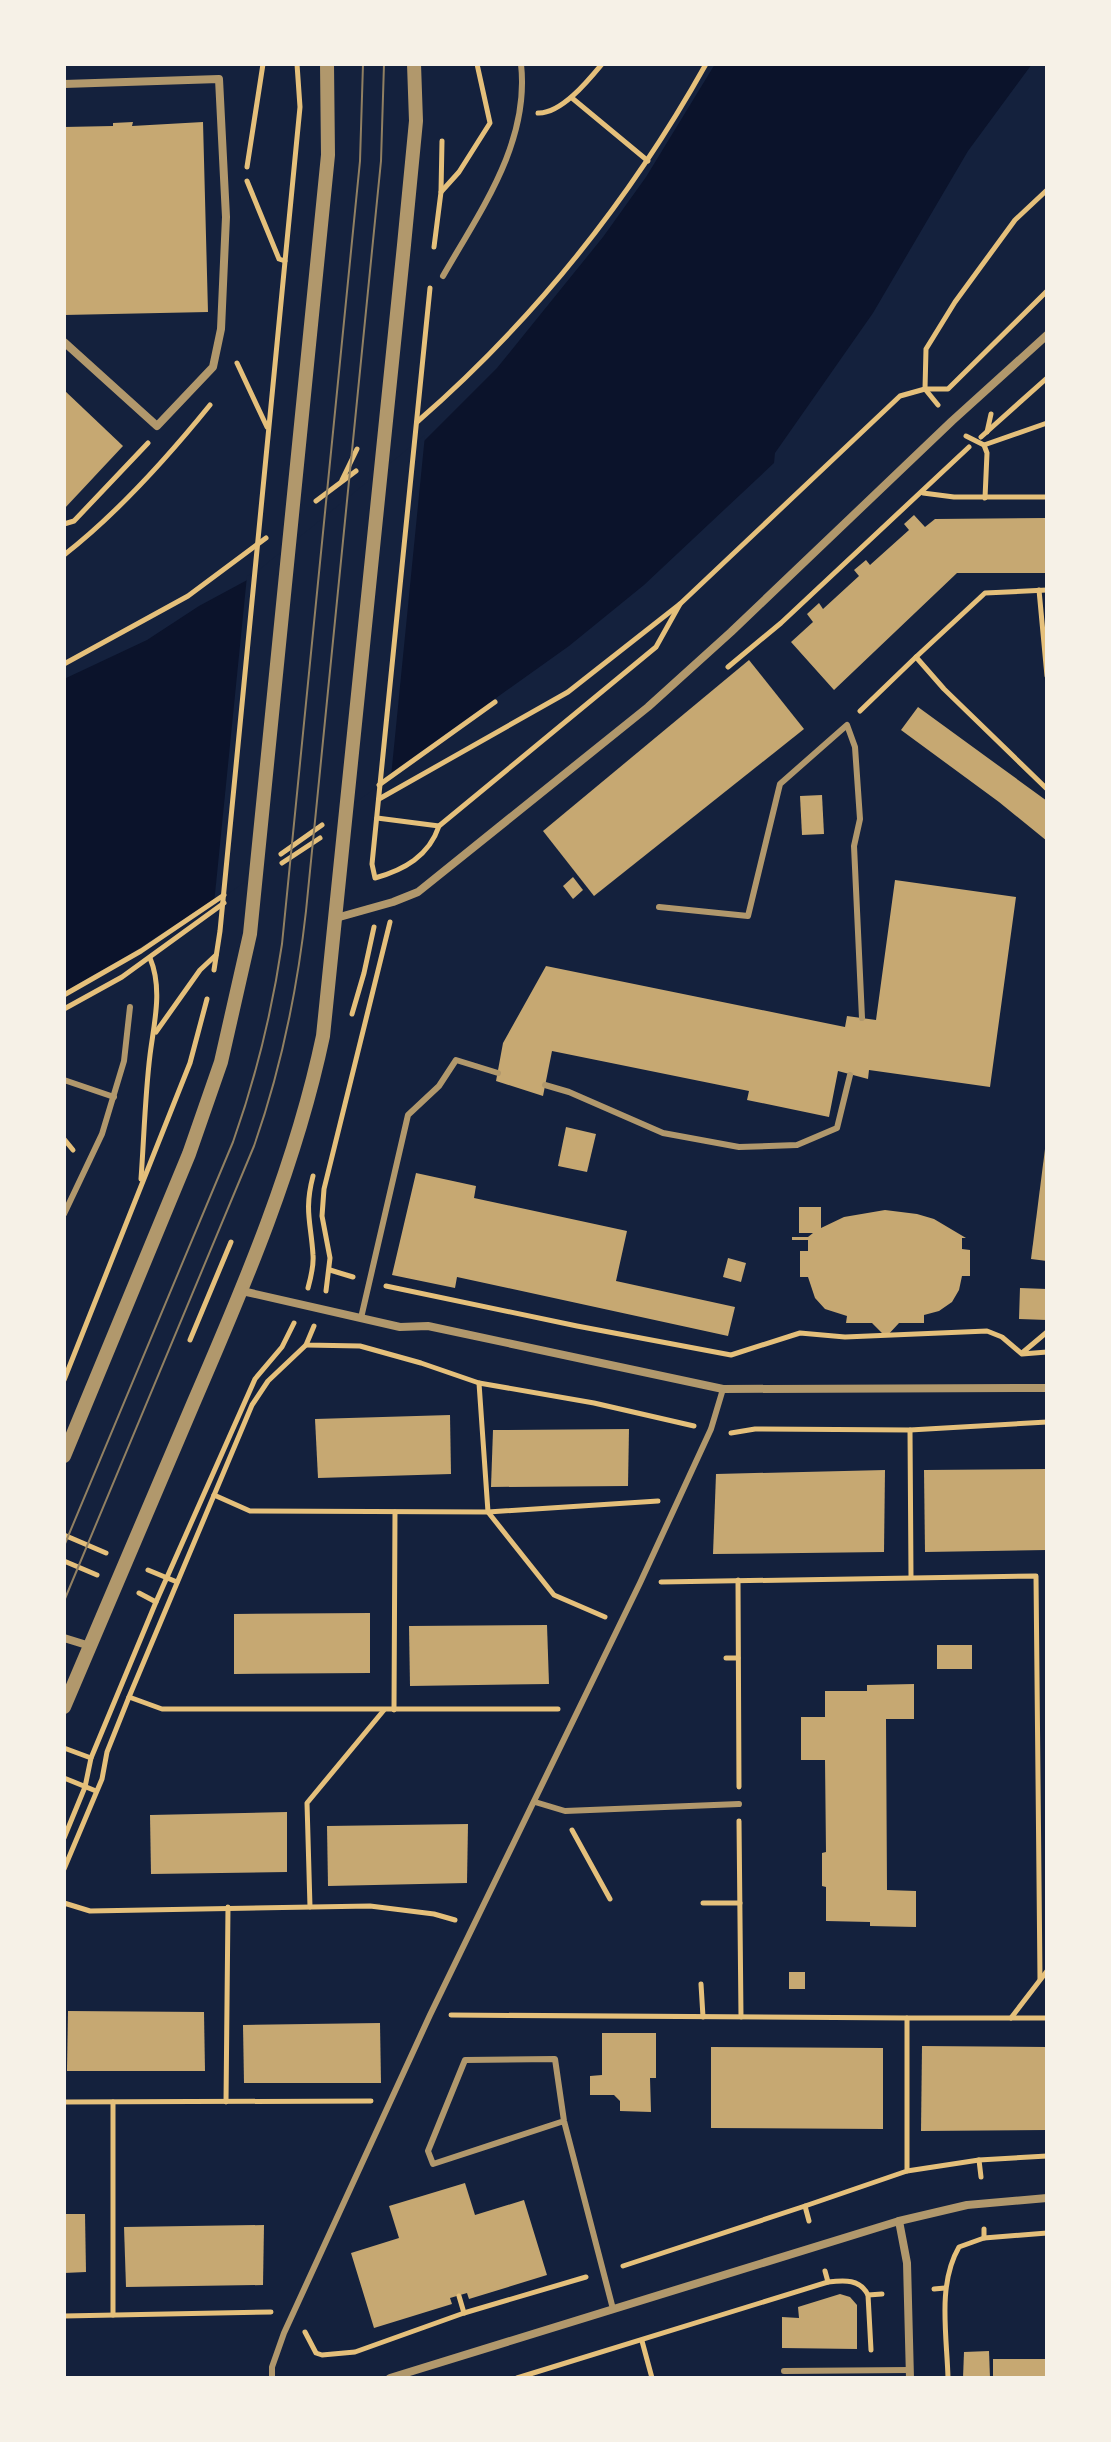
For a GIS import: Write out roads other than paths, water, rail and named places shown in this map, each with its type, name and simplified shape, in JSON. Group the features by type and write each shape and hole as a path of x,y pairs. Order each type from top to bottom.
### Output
{"street":[{"path":"64,1456 189,1154 221,1062 250,934 328,155 327,64"},
{"path":"64,1707 242,1291 310,1097 323,1036 416,121 414,64"},
{"path":"64,84 219,79 226,217 221,329 213,367 157,426 64,342"},
{"path":"336,918 418,892 648,707 1047,335"},
{"path":"242,1291 400,1327 428,1326 723,1389 1047,1388"},
{"path":"64,1638 90,1646"},
{"path":"390,2378 899,2221 967,2205 1047,2198"},
{"path":"899,2221 908,2275 910,2374"}],"lane":[{"path":"443,276 498,179 522,112 524,84 521,64"},
{"path":"659,907 748,916 780,784 847,725 855,747 860,819 854,846 862,1018"},
{"path":"64,1214 102,1134 114,1097 124,1061 130,1007"},
{"path":"361,1318 408,1115 439,1086 456,1060 498,1073"},
{"path":"545,1085 569,1092 663,1133 739,1147 797,1145 837,1128 850,1075"},
{"path":"64,1080 114,1097"},
{"path":"272,2378 272,2367 294,2312 430,2015 679,1500 703,1446 723,1389"},
{"path":"535,1802 565,1811 739,1804"},
{"path":"564,2121 433,2164 428,2151 465,2060 555,2059 564,2121 613,2309"},
{"path":"784,2371 910,2374"}],"water":[{"path":"715,64 1032,64 968,151 873,313 775,453 774,463 644,585 569,646 213,900 132,953 64,992 64,679 147,640 199,606 262,572 424,441 497,368 603,237 646,177"}],"tram line":[{"path":"64,1546 233,1142 256,1069 273,994 282,944 360,161 363,64"},
{"path":"64,1601 254,1146 287,1030 306,911 381,161 384,64"}]}
